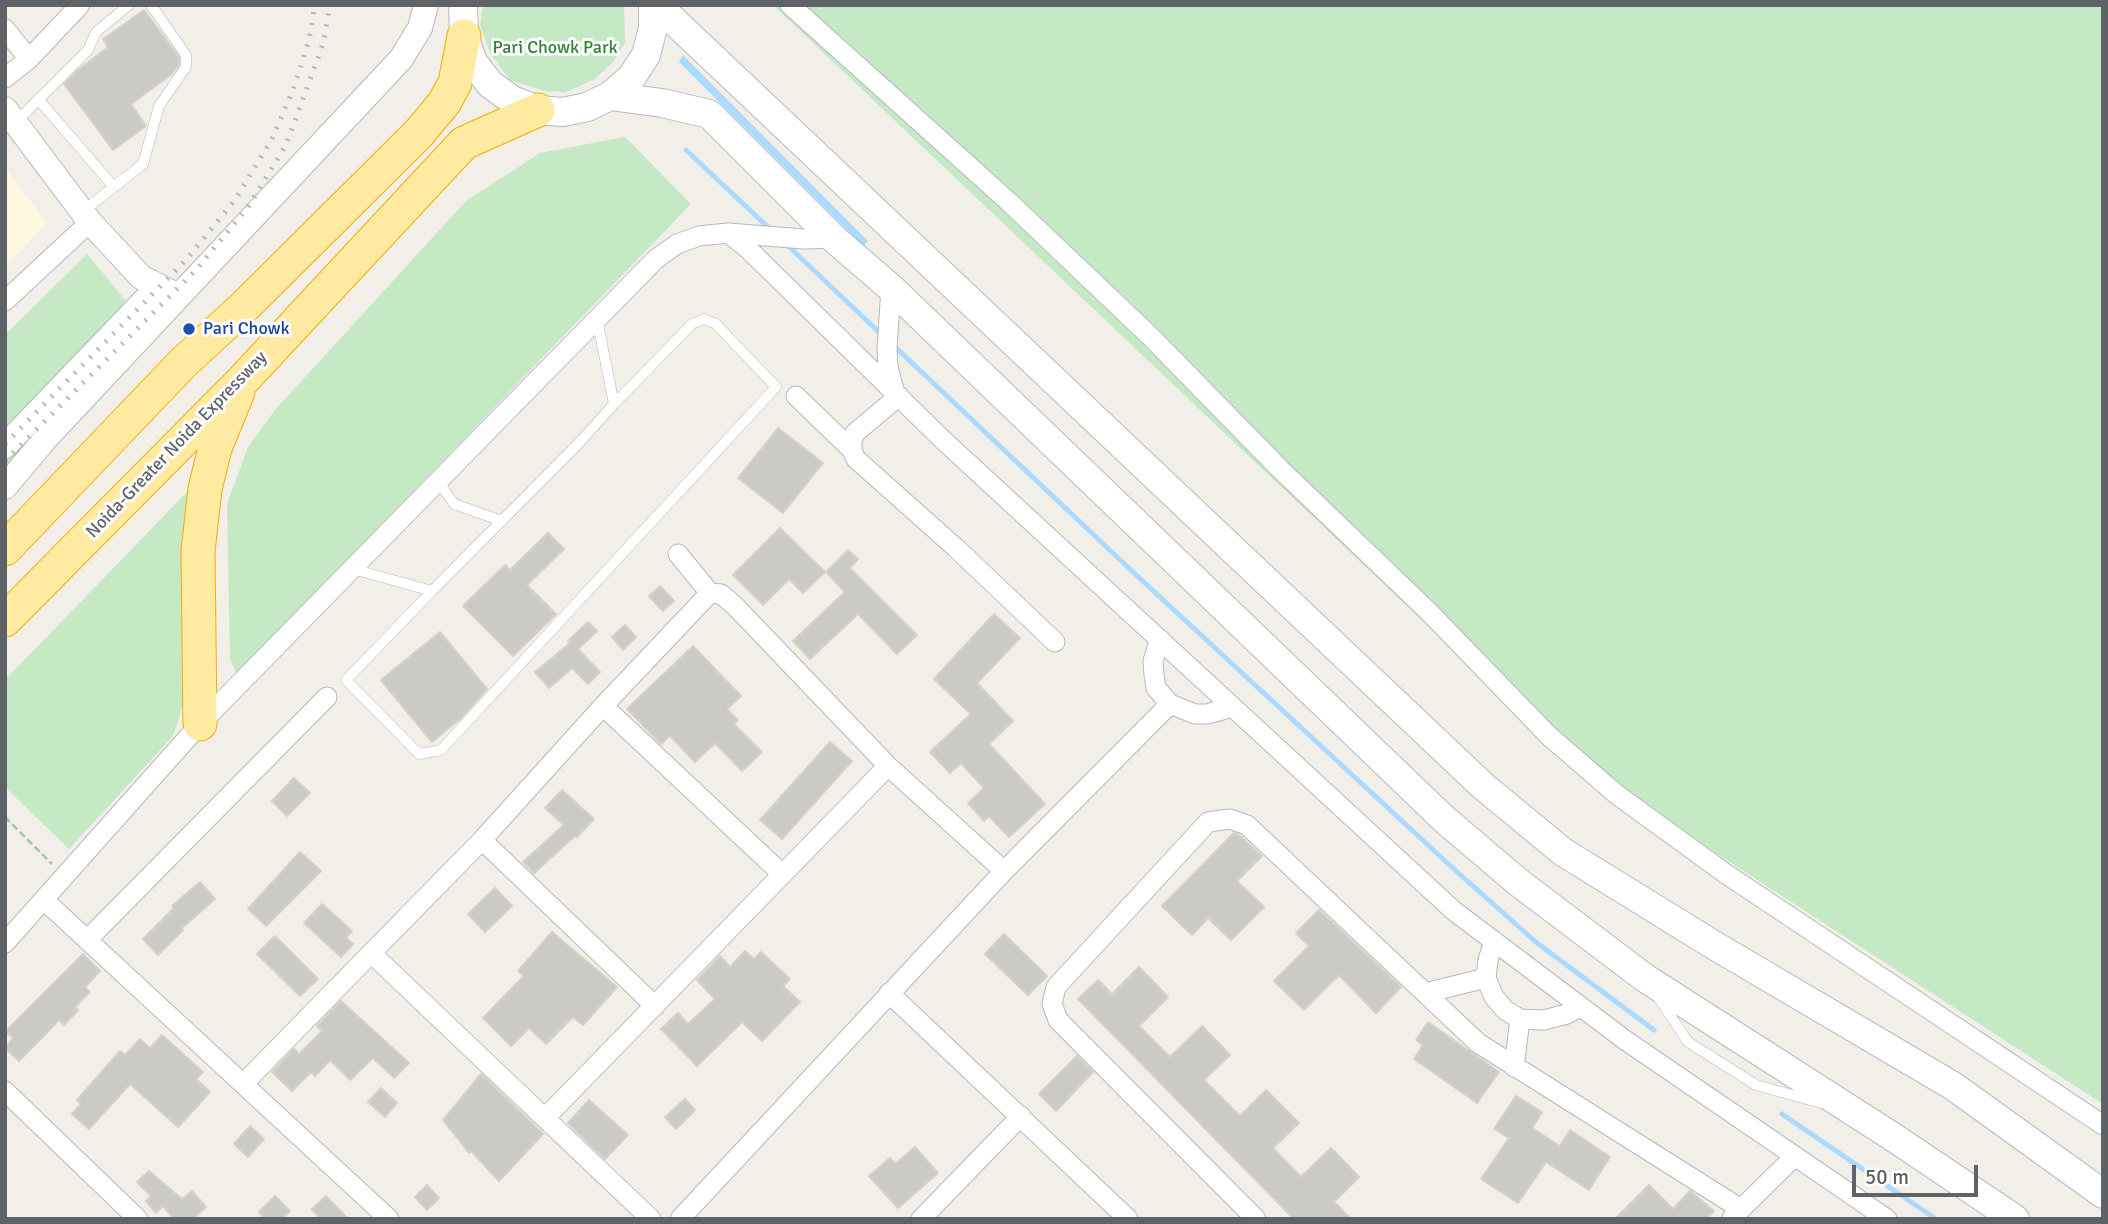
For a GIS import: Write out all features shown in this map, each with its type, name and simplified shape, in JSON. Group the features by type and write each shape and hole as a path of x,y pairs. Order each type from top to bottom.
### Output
{"highway":[{"path":"6,548 183,363 419,132 444,103 455,83 463,21"},
{"name":"Noida-Greater Noida Expressway","path":"5,620 243,380 464,143 538,110"},
{"path":"200,724 198,551 205,489 215,448 243,380"}],"main road":[{"path":"463,21 473,62 490,84 512,100 538,110 563,111 587,107 610,96 631,78 646,55 653,28 655,5"},
{"path":"655,5 1483,786 1563,852 1712,944 1953,1086 2103,1194"},
{"path":"610,96 663,103 709,114 833,238 891,288 1444,819 1518,882 1645,978 2015,1219"}],"street":[{"path":"5,78 29,58 80,5"},
{"path":"5,487 178,296 401,59 420,28 426,5"},
{"path":"790,5 1009,202 1141,327 1280,469 1429,612 1549,736 1616,794 1726,874 2103,1125"},
{"path":"5,29 29,58"},
{"path":"10,116 86,217 144,288 154,323"},
{"path":"5,301 86,217"},
{"path":"728,233 747,248 943,440 1454,911 1625,1040 1887,1219"},
{"path":"5,943 200,724 656,259 677,244 699,236 728,233 804,239 833,238"},
{"path":"144,288 178,296"},
{"path":"5,446 144,288"},
{"path":"891,288 888,367 897,394"},
{"path":"852,450 855,433 897,394"},
{"path":"796,396 852,450 856,459 956,548 1055,642"},
{"path":"678,554 710,593 721,594 735,606 888,766 1004,871"},
{"path":"243,1084 482,840 696,605 710,593"},
{"path":"1160,639 1153,662 1153,675 1156,688 1170,704 1195,713 1207,714 1233,707"},
{"path":"87,940 327,697"},
{"path":"680,1219 1004,871 1170,704"},
{"path":"603,706 782,874"},
{"path":"545,1118 888,766"},
{"path":"1256,1219 1058,1020 1052,1004 1056,987 1208,822 1230,818 1247,825 1478,1043 1736,1214 1795,1156"},
{"path":"482,840 655,1006"},
{"path":"44,900 389,1219"},
{"path":"1494,942 1486,978 1494,997 1505,1010 1520,1019 1544,1020 1567,1014 1580,1007"},
{"path":"371,953 651,1219"},
{"path":"1425,993 1486,978"},
{"path":"889,993 1128,1219"},
{"path":"1514,1067 1520,1019"},
{"path":"5,1091 138,1219"},
{"path":"921,1219 1021,1116"}],"lane":[{"path":"10,116 38,99 88,50 96,33 129,5"},
{"path":"86,217 114,187 143,164 159,106 187,62 186,55 150,5"},
{"path":"38,99 114,187"},
{"path":"704,318 716,324 776,387 441,750 419,754 346,680 502,521 692,324 704,318"},
{"path":"597,319 614,404"},
{"path":"438,481 454,504 502,521"},
{"path":"352,568 432,591"}],"path":[{"path":"5,817 64,877"}],"shaded area":[{"path":"5,168 47,223 5,267"}],"green space":[{"name":"Pari Chowk Park","path":"483,5 624,5 625,43 614,61 595,79 566,92 544,91 510,80 490,53 480,25"},
{"path":"773,5 2103,5 2103,1104 1563,754"},
{"path":"625,137 691,204 237,674 230,659 227,504 248,447 275,410 466,201 540,153"},
{"path":"87,254 140,318 5,473 5,335"},
{"path":"190,489 192,678 173,736 69,849 5,787 5,680"}],"water":[{"path":"683,55 868,241 863,246 679,62"}],"building":[{"path":"144,10 179,57 179,65 172,74 131,104 146,126 113,150 64,84 108,47 103,39"},
{"path":"778,428 823,463 783,513 738,478"},
{"path":"780,528 825,572 803,593 789,579 763,605 733,575"},
{"path":"548,533 564,549 527,585 556,614 513,656 463,606 505,565 510,570"},
{"path":"848,550 858,559 850,568 917,635 897,654 858,614 810,659 793,641 845,592 826,572"},
{"path":"660,586 674,601 663,611 649,596"},
{"path":"994,614 1020,638 977,683 1013,721 989,744 1045,804 1009,837 989,816 984,821 968,803 984,788 961,763 950,773 930,752 971,714 934,679"},
{"path":"588,622 597,631 578,649 600,672 588,684 572,668 549,688 535,672 570,643 568,641"},
{"path":"625,625 636,637 623,650 612,637"},
{"path":"440,632 487,689 460,719 432,742 381,680"},
{"path":"693,646 741,696 727,709 738,720 734,724 762,752 742,771 715,743 695,762 670,736 661,744 627,709"},
{"path":"830,742 852,761 782,839 760,820"},
{"path":"294,778 310,793 287,816 272,801"},
{"path":"562,790 594,819 534,873 523,862 564,825 545,808"},
{"path":"1234,833 1262,856 1237,881 1264,907 1231,940 1208,918 1192,935 1162,906"},
{"path":"300,852 321,871 266,926 248,909"},
{"path":"200,882 215,899 182,928 158,955 143,939 174,908 172,906"},
{"path":"495,888 512,906 485,932 468,914"},
{"path":"322,904 352,931 346,938 353,944 341,957 304,923"},
{"path":"1319,910 1401,987 1376,1013 1339,975 1304,1010 1274,981 1309,946 1296,933"},
{"path":"552,932 617,987 583,1025 573,1017 546,1044 529,1028 511,1046 483,1018 524,976 518,971"},
{"path":"1004,934 1047,976 1028,995 985,954"},
{"path":"275,936 318,979 300,996 257,954"},
{"path":"745,951 754,959 761,952 790,979 783,986 800,1002 762,1041 742,1022 697,1066 661,1029 678,1013 688,1024 715,999 697,980 720,956 730,967"},
{"path":"83,954 100,971 85,987 90,992 75,1007 78,1010 64,1025 59,1020 19,1061 5,1048 13,1038 6,1031"},
{"path":"1139,967 1168,997 1139,1026 1170,1057 1202,1026 1230,1055 1204,1080 1240,1116 1266,1090 1299,1123 1273,1148 1301,1177 1331,1148 1359,1177 1334,1202 1351,1219 1294,1219 1078,999 1098,980 1112,994"},
{"path":"341,1001 409,1063 394,1078 373,1058 350,1080 330,1060 315,1076 311,1072 292,1091 272,1072 294,1049 299,1054 322,1031 317,1026"},
{"path":"1428,1022 1499,1072 1477,1103 1414,1059 1423,1045 1416,1040"},
{"path":"162,1035 203,1072 196,1079 210,1092 178,1127 130,1084 89,1129 72,1114 81,1104 77,1100 120,1051 125,1055 140,1039 150,1048"},
{"path":"1077,1056 1093,1072 1056,1111 1039,1094"},
{"path":"481,1074 543,1134 499,1181 471,1151 469,1153 443,1120"},
{"path":"381,1088 397,1103 385,1117 368,1102"},
{"path":"1516,1096 1542,1112 1532,1128 1560,1146 1570,1130 1610,1157 1589,1190 1546,1162 1518,1203 1481,1179 1509,1138 1494,1129"},
{"path":"685,1099 695,1110 676,1129 665,1117"},
{"path":"589,1100 628,1135 605,1159 568,1123"},
{"path":"250,1126 264,1139 248,1157 234,1144"},
{"path":"915,1147 938,1173 898,1208 869,1176 890,1158 895,1164"},
{"path":"149,1171 182,1199 192,1191 206,1207 193,1219 174,1219 163,1206 156,1213 146,1201 151,1196 137,1182"},
{"path":"427,1185 439,1198 427,1210 415,1197"},
{"path":"1649,1185 1673,1209 1690,1191 1714,1211 1706,1219 1615,1219"},
{"path":"275,1196 290,1211 282,1219 266,1219 259,1212"},
{"path":"326,1196 348,1219 321,1219 312,1209"}],"waterway":[{"path":"686,150 770,229"},
{"path":"785,243 882,335"},
{"path":"892,344 1134,573 1455,870 1537,943 1654,1030"},
{"path":"1782,1114 1936,1219"}],"railway":[{"path":"5,444 185,261 235,200 272,139 293,90 309,40 315,5"},
{"path":"5,461 196,270 248,207 286,145 323,44 330,5"}],"place":[{"name":"Pari Chowk","path":"189,329"}]}
